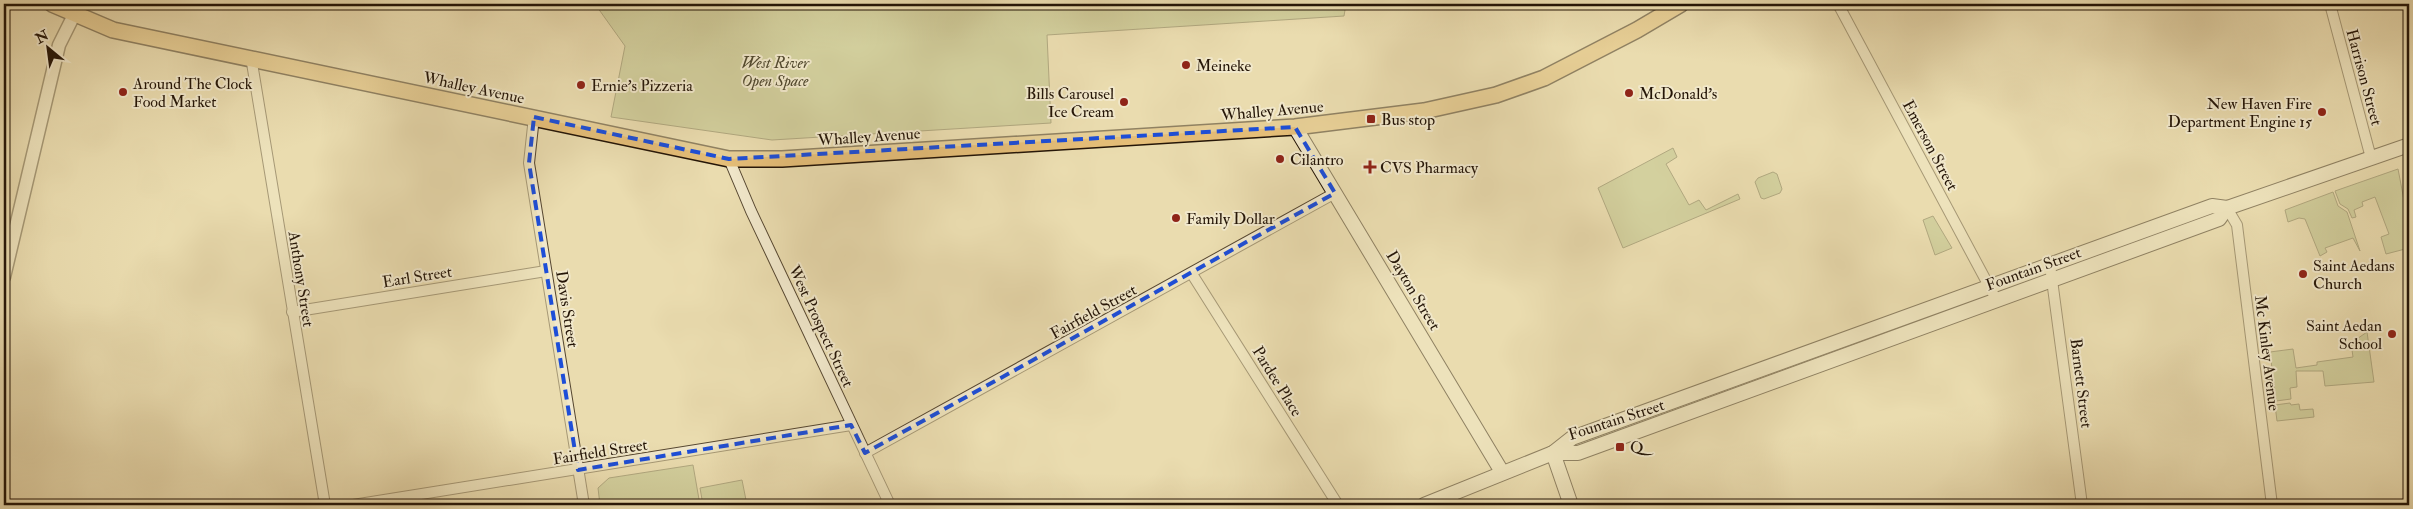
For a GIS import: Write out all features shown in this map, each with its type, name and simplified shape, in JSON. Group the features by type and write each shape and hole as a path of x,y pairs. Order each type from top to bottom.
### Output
{"main road":[{"name":"Whalley Avenue","path":"52,4 79,9 113,30 251,57 729,159 792,158 1295,128 1424,110 1496,95 1567,68 1681,4"},
{"name":"Dayton Street","path":"1295,128 1502,472"},
{"name":"Fountain Street","path":"1424,505 1553,453 1572,438 1841,339 2212,206 2227,208 2409,145"},
{"name":"Fountain Street","path":"1553,453 1578,453 1690,413 2219,219 2227,208"},
{"path":"1841,339 1846,355"},
{"name":"Fountain Street","path":"1684,397 1690,413"},
{"path":"1553,453 1571,505"}],"street":[{"name":"Emerson Street","path":"1838,4 1997,300"},
{"name":"Harrison Street","path":"2330,4 2371,158"},
{"path":"4,277 59,45 79,9"},
{"name":"Anthony Street","path":"251,57 325,505"},
{"name":"Davis Street","path":"534,117 529,163 584,505"},
{"name":"West Prospect Street","path":"729,159 751,211 890,505"},
{"name":"Fairfield Street","path":"865,453 1192,274 1335,193"},
{"name":"Mc Kinley Avenue","path":"2227,208 2237,225 2272,505"},
{"name":"Barnett Street","path":"2050,265 2082,505"},
{"name":"Earl Street","path":"292,312 546,270"},
{"name":"Pardee Place","path":"1192,274 1338,505"},
{"name":"Fairfield Street","path":"353,505 852,425"}],"highlighted area":[{"path":"534,117 729,159 1295,127 1335,193 865,453 851,425 578,470 529,163"}],"green space":[{"name":"West River Open Space","path":"595,4 1346,4 1344,16 1047,35 1051,123 772,140 611,117 625,46"},
{"path":"1673,148 1677,157 1666,164 1689,205 1699,200 1706,210 1738,194 1740,199 1623,248 1598,188"},
{"path":"2398,169 2409,226 2409,248 2386,254 2381,237 2389,234 2375,197 2362,202 2363,206 2354,210 2356,217 2352,218 2348,209 2340,204 2335,191"},
{"path":"1773,172 1777,174 1782,189 1780,193 1764,199 1761,198 1755,182 1758,178"},
{"path":"2333,192 2338,206 2347,212 2360,251 2353,238 2325,248 2327,252 2320,256 2305,219 2299,218 2288,222 2285,210"},
{"path":"1933,216 1952,248 1935,255 1923,220"},
{"path":"2367,332 2374,382 2325,386 2323,371 2296,371 2297,387 2290,388 2291,399 2276,401 2270,352 2293,349 2296,368 2317,365 2317,362 2353,357 2351,343"},
{"path":"2290,403 2291,405 2299,404 2300,410 2313,409 2314,417 2277,421 2275,405"},
{"path":"693,465 700,505 600,505 598,488 609,478"},
{"path":"742,480 747,505 703,505 700,488"}],"place":[{"name":"Meineke","path":"1186,65"},
{"name":"Ernie's Pizzeria","path":"581,85"},
{"name":"Around The Clock Food Market","path":"123,92"},
{"name":"McDonald's","path":"1629,93"},
{"name":"Bills Carousel Ice Cream","path":"1124,102"},
{"name":"New Haven Fire Department Engine 15","path":"2322,112"},
{"name":"Bus stop","path":"1371,119"},
{"name":"Cilantro","path":"1280,159"},
{"name":"CVS Pharmacy","path":"1370,167"},
{"name":"Family Dollar","path":"1176,218"},
{"name":"Saint Aedans Church","path":"2303,274"},
{"name":"Saint Aedan School","path":"2392,334"},
{"name":"Q","path":"1620,447"}]}
